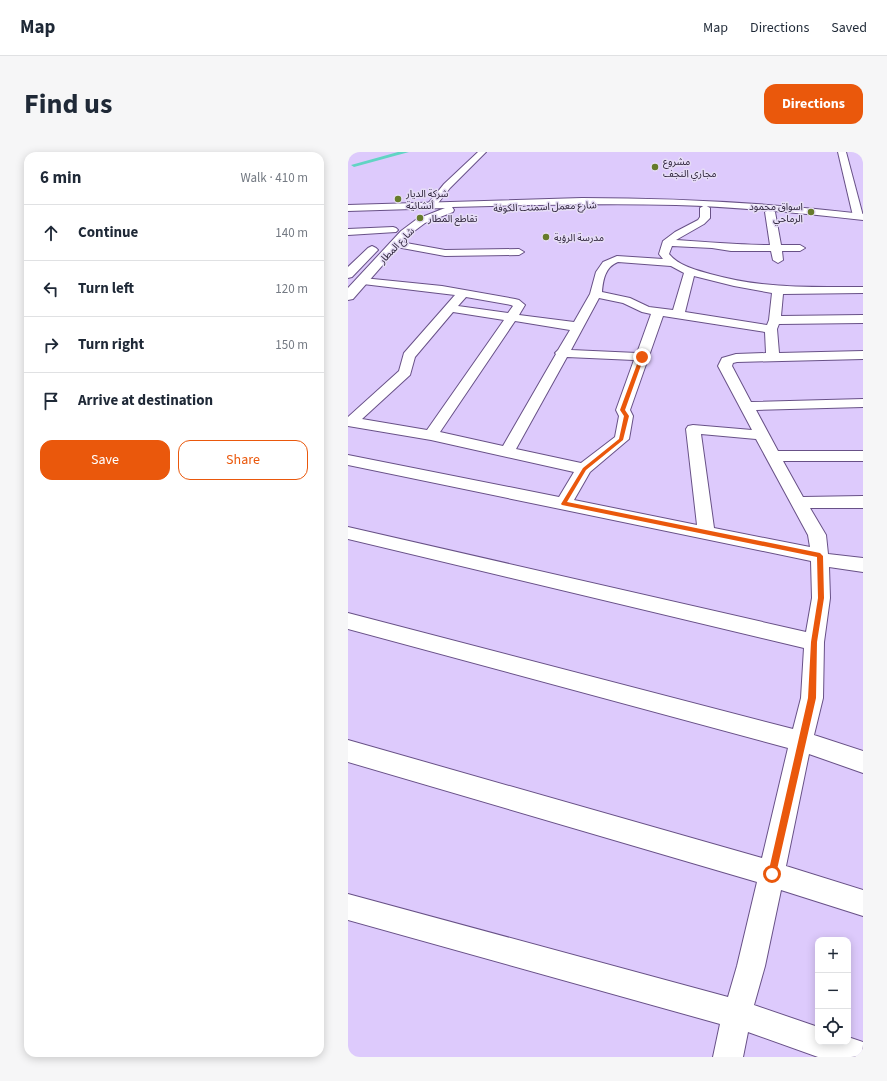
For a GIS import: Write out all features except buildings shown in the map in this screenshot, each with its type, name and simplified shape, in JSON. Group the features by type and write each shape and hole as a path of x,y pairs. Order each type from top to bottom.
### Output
{"main road":[{"name":"شارع معمل اسمنت الكوفة","path":"348,208 432,205 616,204 645,202 765,206 860,216"},
{"name":"شارع معمل اسمنت الكوفة","path":"348,213 453,209 521,204"},
{"name":"شارع المطار","path":"348,296 405,233 421,221 453,209"},
{"name":"شارع المطار","path":"348,274 403,220 406,211"}],"street":[{"path":"432,205 447,186 482,152"},
{"path":"842,152 852,196 860,216"},
{"path":"852,196 863,197"},
{"path":"670,263 664,254 667,243 672,238 701,222 705,218 705,208"},
{"path":"770,212 778,261"},
{"path":"348,232 393,230"},
{"path":"667,243 712,245 731,248 800,248"},
{"path":"395,244 445,253 519,252"},
{"path":"507,452 561,353 577,325 581,322 596,294 600,272 609,261 625,259 670,263 690,272 723,280 778,290 863,290"},
{"path":"678,314 690,272"},
{"path":"363,281 442,289 519,304 512,317 430,435"},
{"path":"773,357 773,325 778,290"},
{"path":"349,421 405,372 409,356 463,293"},
{"path":"596,294 626,300 646,310 773,325 863,319"},
{"path":"449,308 570,326 577,325"},
{"path":"564,504 584,469 622,439 626,416 623,410 658,312"},
{"path":"561,353 642,357"},
{"path":"728,1057 751,966 812,698 814,642 821,598 820,557 817,535 798,503 725,366 727,361 736,358 863,355"},
{"path":"746,406 863,404"},
{"path":"349,421 430,435 584,469"},
{"path":"706,532 693,429 762,435"},
{"path":"774,456 863,456"},
{"path":"348,460 706,532 863,566"},
{"path":"798,503 863,502"},
{"path":"348,532 814,642"},
{"path":"348,621 801,741 863,762"},
{"path":"348,751 772,874 863,903"},
{"path":"348,907 738,1014 815,1041"},
{"path":"827,1045 863,1057"}],"waterway":[{"path":"354,165 406,152"}],"place":[{"name":"مشروع مجاري النجف","path":"655,167"},
{"name":"شركة الديار أنشائية","path":"398,199"},
{"name":"اسواق محمود الرماحي","path":"811,212"},
{"name":"تقاطع المطار","path":"420,218"},
{"name":"مدرسة الرؤية","path":"546,237"}],"route":[{"path":"642,357 623,410 626,416 622,439 584,469 564,504 820,556 821,598 814,642 812,698 772,874"}]}
